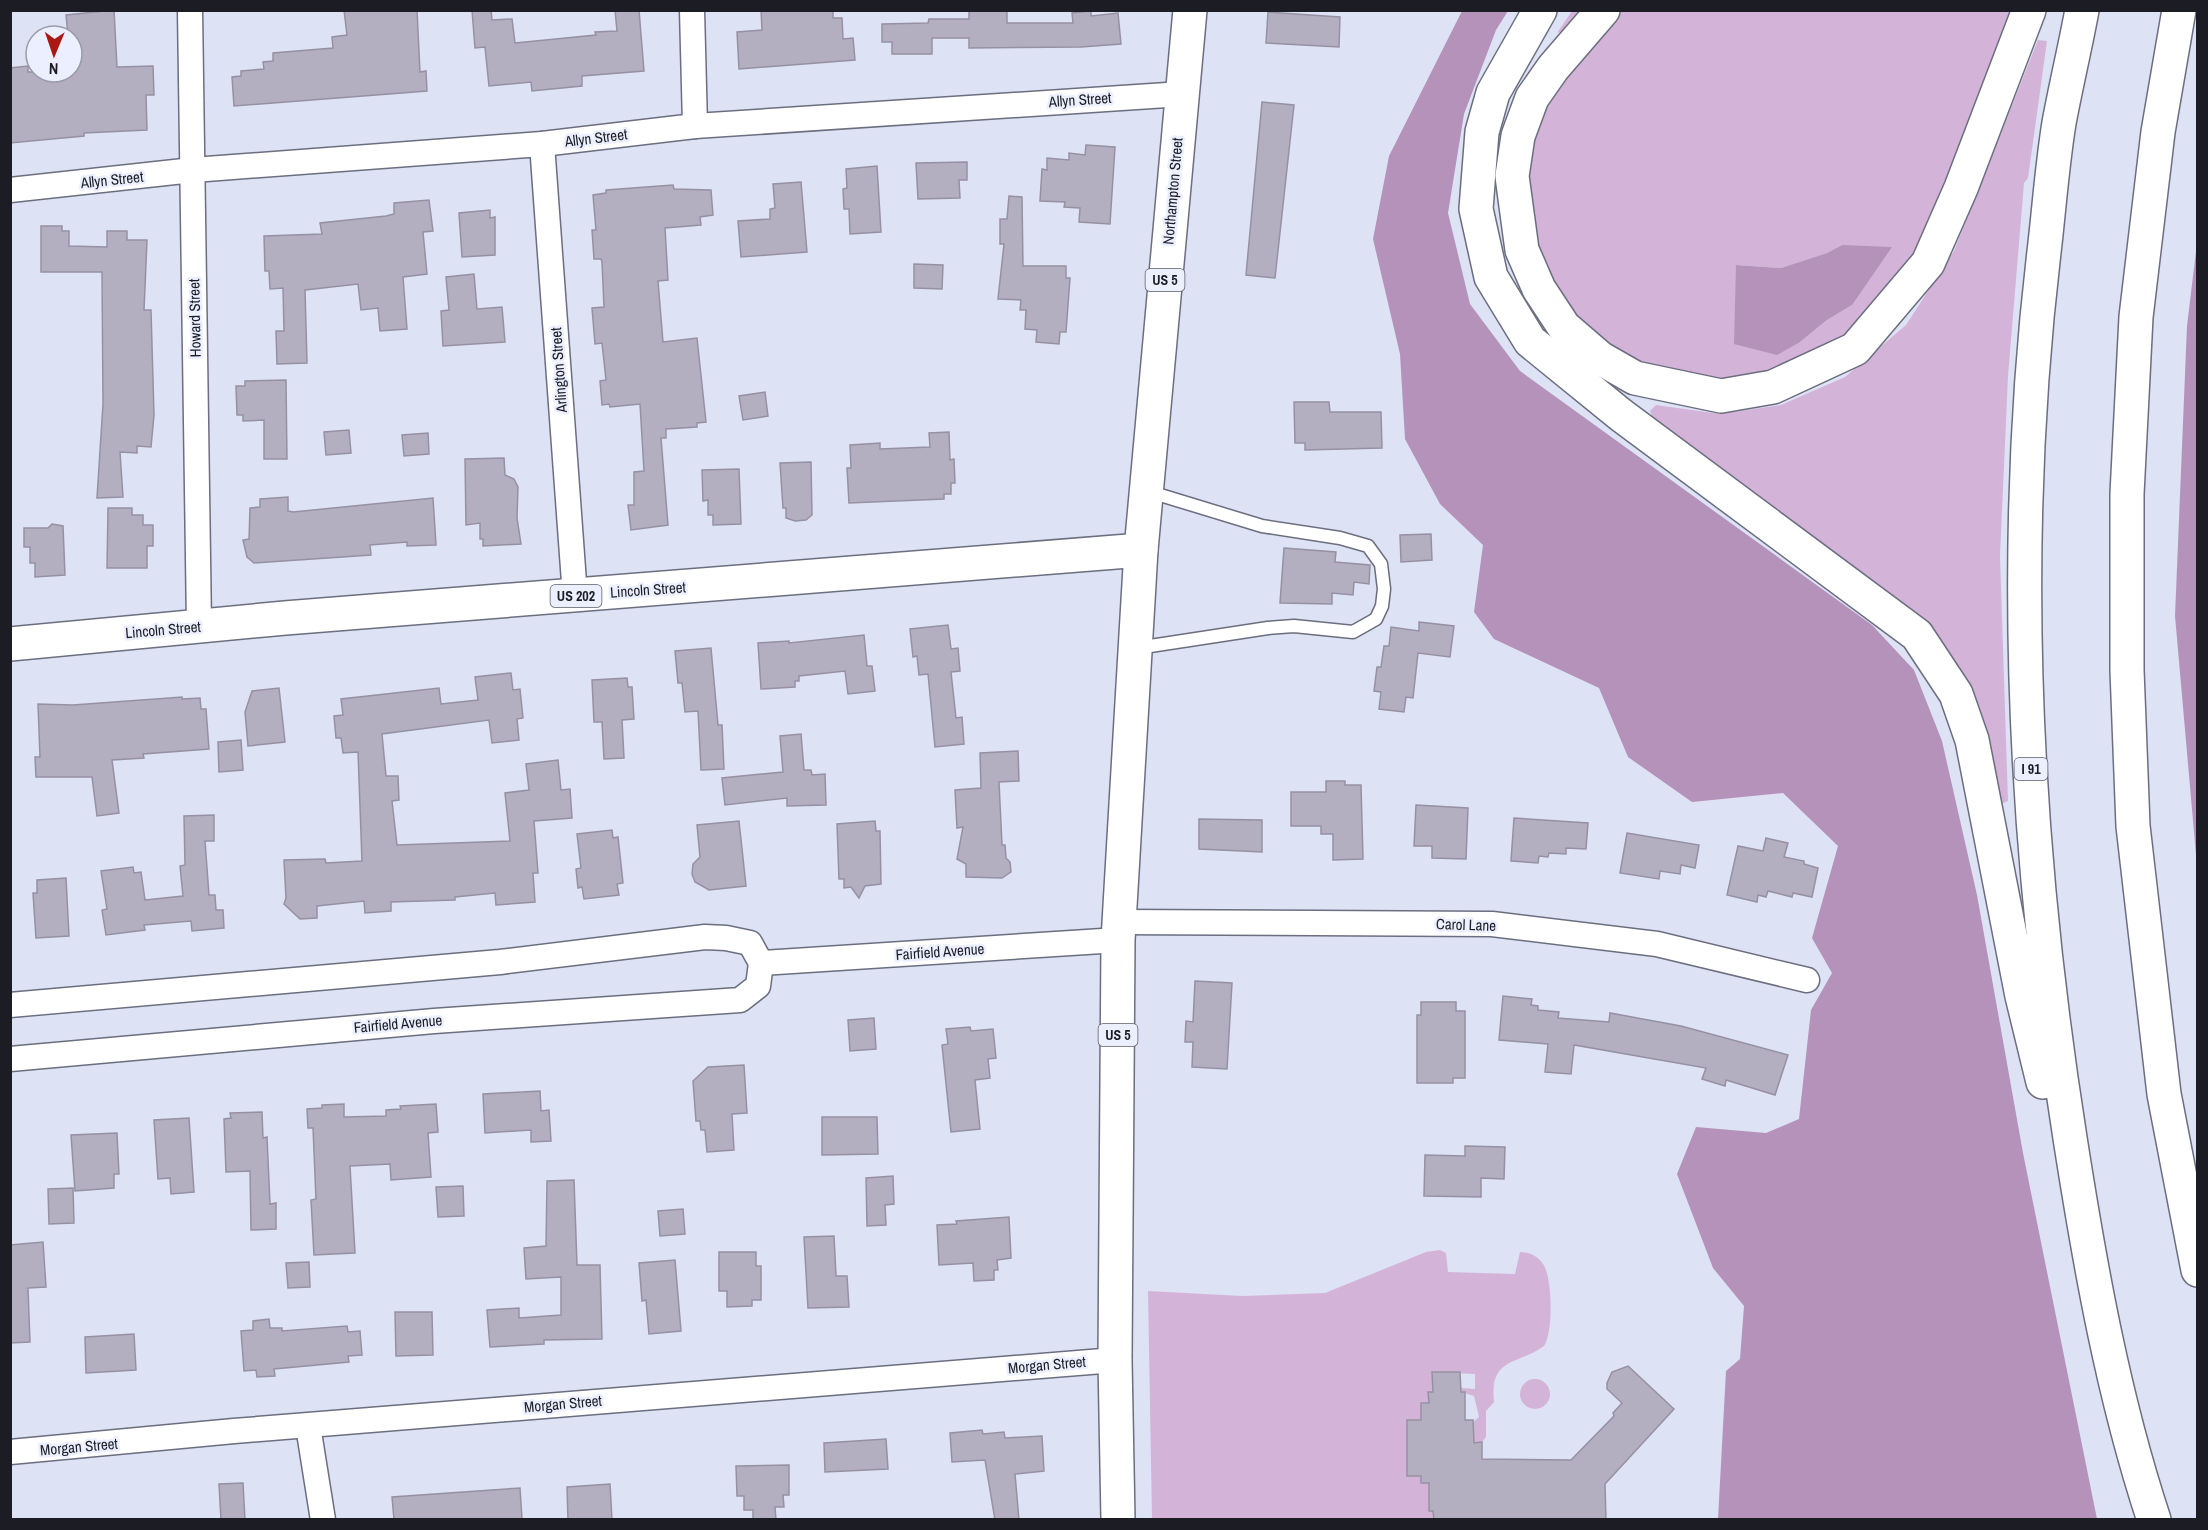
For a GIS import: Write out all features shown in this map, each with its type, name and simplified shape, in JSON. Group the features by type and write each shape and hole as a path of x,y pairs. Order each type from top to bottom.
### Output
{"main road":[{"name":"Northampton Street","path":"1141,550 1190,10"},
{"path":"1540,10 1493,93 1482,132 1476,209 1491,277 1530,340 1621,415 1917,635 1956,694 1972,740 2022,996 2092,1278"},
{"path":"1603,10 1553,68 1533,98 1518,136 1512,176 1522,250 1539,289 1564,327 1600,358 1635,378 1721,396 1773,387 1855,349 1928,263 1961,188 2029,10"},
{"name":"I 91","path":"2082,10 2059,127 2034,333 2025,498 2026,671 2035,850 2055,1038 2092,1278 2142,1485 2154,1520"},
{"path":"2179,10 2158,132 2136,316 2127,494 2127,670 2133,826 2164,1094 2198,1270"},
{"name":"Lincoln Street","path":"10,644 199,626 1141,550"},
{"name":"US 5","path":"1118,1520 1116,1359 1119,931 1141,550"},
{"path":"2164,1094 2198,1211"}],"street":[{"name":"Howard Street","path":"190,10 199,626"},
{"path":"692,10 695,126"},
{"name":"Allyn Street","path":"10,190 193,170 542,144 695,126 1182,94"},
{"name":"Arlington Street","path":"542,144 575,596"},
{"name":"Carol Lane","path":"1119,931 1492,924 1657,944 1807,980"},
{"name":"Fairfield Avenue","path":"10,1059 434,1021 740,1000 758,986 761,963 1119,931"},
{"path":"10,1005 500,962 705,937 750,943 761,963"},
{"name":"Morgan Street","path":"10,1452 1116,1359"},
{"path":"308,1426 323,1520"}],"lane":[{"path":"1135,649 1269,628 1294,627 1353,632 1376,620 1382,606 1384,589 1380,564 1368,546 1340,538 1262,526 1147,491"}],"shaded area":[{"path":"1462,11 1508,11 1496,30 1464,114 1448,213 1470,304 1520,371 1872,625 1914,670 1942,741 1977,895 2023,1153 2097,1519 1718,1519 1726,1371 1740,1359 1744,1306 1713,1268 1677,1174 1696,1127 1766,1133 1799,1119 1811,1010 1832,973 1812,938 1838,846 1783,793 1692,802 1628,757 1599,688 1494,639 1474,612 1483,545 1440,504 1405,439 1400,354 1373,239 1389,156"},
{"path":"1572,11 1583,11 1565,31 1557,33"},
{"path":"1619,11 2015,11 1993,78 1913,256 1842,341 1807,360 1725,385 1647,370 1580,325 1541,261 1530,222 1528,185 1532,149 1539,120 1552,88","holes":["1842,245 1852,305 1827,320 1800,342 1736,265 1781,268 1827,253"]},
{"path":"2038,40 2047,41 2028,178 2024,183 2008,376 2000,556 2008,801 2001,804 1985,733 1972,698 1654,422 1650,411 1656,405 1720,414 1781,405 1845,377 1906,325 1954,251"},
{"path":"2197,243 2198,866 2175,616 2187,326"},
{"path":"1842,245 1892,247 1852,305 1827,320 1800,342 1777,355 1734,344 1736,265 1781,268 1827,253"},
{"path":"1440,1250 1446,1253 1448,1272 1515,1274 1520,1252 1533,1255 1541,1261 1546,1271 1551,1306 1549,1330 1544,1346 1507,1364 1496,1377 1494,1402 1486,1411 1486,1437 1482,1442 1474,1443 1473,1422 1479,1417 1474,1396 1461,1392 1461,1388 1475,1389 1475,1374 1432,1372 1433,1392 1428,1393 1429,1403 1421,1403 1421,1420 1407,1420 1407,1475 1421,1476 1422,1483 1429,1483 1429,1510 1433,1511 1434,1519 1152,1519 1148,1291 1242,1296 1325,1293 1426,1252"},
{"path":"1535,1379 1541,1380 1549,1388 1549,1400 1541,1408 1535,1409 1529,1408 1521,1400 1520,1394 1521,1388 1529,1380"}],"building":[{"path":"114,10 117,67 153,66 154,95 146,95 147,130 84,133 84,136 10,143 10,68 24,66 24,84 84,84 84,24 67,24 66,15"},
{"path":"344,10 417,10 420,72 426,71 427,91 234,106 232,77 241,76 241,71 264,69 263,62 273,61 273,53 333,48 332,37 347,35"},
{"path":"472,10 491,10 492,20 512,19 515,43 617,31 615,10 639,10 644,71 582,76 582,86 532,91 531,82 489,86 485,47 475,48"},
{"path":"761,10 833,10 833,18 842,18 843,39 853,38 855,60 739,69 737,32 762,30"},
{"path":"969,10 1007,10 1007,23 1073,23 1072,13 1091,11 1091,16 1118,13 1121,44 1081,47 969,48 969,38 932,38 932,54 892,54 892,42 882,42 882,24 928,23 929,19 969,19"},
{"path":"1268,12 1340,17 1339,47 1266,43"},
{"path":"1262,102 1294,105 1275,278 1246,275"},
{"path":"1086,145 1115,147 1110,224 1079,222 1080,208 1064,207 1065,202 1040,201 1042,169 1047,170 1047,158 1069,160 1069,153 1085,155"},
{"path":"967,162 967,180 959,180 960,198 918,199 916,163"},
{"path":"877,166 881,232 850,234 849,209 844,209 843,189 847,188 846,169"},
{"path":"801,182 807,252 741,257 738,221 770,219 770,209 775,208 773,184"},
{"path":"673,185 674,189 711,190 713,215 700,217 701,225 665,228 668,280 658,281 663,342 697,338 706,422 697,423 697,427 666,429 666,438 661,438 668,525 631,530 628,505 634,505 634,472 644,471 640,404 610,407 609,404 602,405 600,381 606,380 602,343 595,344 592,308 604,307 602,262 601,259 594,259 592,230 596,230 593,195 606,193 606,190"},
{"path":"1009,196 1022,197 1023,266 1066,266 1066,278 1070,278 1066,332 1060,332 1059,344 1036,342 1037,330 1025,329 1026,310 1020,310 1021,300 998,299 1004,244 1000,244 1000,219 1007,219"},
{"path":"429,200 433,231 423,232 427,274 403,277 407,329 380,331 378,308 361,310 358,284 305,290 307,363 277,364 276,331 284,331 283,288 270,289 269,271 265,271 264,236 322,234 320,223 386,216 394,214 394,203"},
{"path":"490,210 490,218 495,217 495,255 462,257 459,213"},
{"path":"41,226 62,226 62,231 69,231 69,246 107,247 107,231 127,231 127,240 147,240 144,310 151,310 154,415 151,447 137,446 137,453 120,452 123,497 97,498 103,404 102,272 41,272"},
{"path":"914,264 943,265 942,289 914,288"},
{"path":"474,274 477,309 502,307 505,342 443,346 441,311 449,310 446,277"},
{"path":"286,380 287,459 264,459 264,420 243,421 243,415 237,415 236,386 245,386 245,381"},
{"path":"765,392 768,416 743,420 739,396"},
{"path":"1294,402 1329,402 1330,412 1381,412 1382,448 1305,450 1305,443 1295,443"},
{"path":"349,430 351,453 326,455 324,432"},
{"path":"949,432 950,460 954,459 955,483 951,483 951,494 944,494 944,499 849,503 847,468 851,468 850,445 880,443 880,449 930,447 929,433"},
{"path":"428,433 429,454 404,456 402,435"},
{"path":"504,458 505,475 514,479 518,487 517,518 521,544 483,546 483,539 480,539 480,523 466,525 465,459"},
{"path":"811,462 812,515 806,520 795,521 786,518 786,508 783,508 780,463"},
{"path":"739,469 741,524 713,525 713,515 708,515 708,500 703,501 702,470"},
{"path":"288,497 288,511 293,512 433,498 436,545 407,546 407,542 370,545 371,555 254,563 247,557 243,540 249,539 250,508 260,507 260,499"},
{"path":"108,508 132,508 132,515 143,515 143,525 153,525 153,546 147,546 147,568 107,568"},
{"path":"52,524 63,526 65,575 35,577 35,563 30,563 30,547 24,547 24,528 48,528"},
{"path":"1431,534 1432,560 1401,562 1400,535"},
{"path":"1284,548 1336,552 1335,562 1370,565 1369,584 1354,582 1353,595 1332,593 1332,604 1280,603"},
{"path":"1419,622 1454,626 1450,657 1418,653 1413,698 1406,697 1404,712 1379,709 1381,692 1374,691 1377,667 1381,667 1384,646 1389,646 1391,627 1419,631"},
{"path":"948,625 951,649 958,648 960,671 951,672 956,718 962,717 964,744 935,747 928,674 919,675 917,656 913,657 910,629"},
{"path":"864,635 867,666 872,666 875,691 848,694 845,671 799,676 799,681 795,681 795,687 761,689 758,643 789,641 789,643"},
{"path":"711,648 718,725 722,725 724,769 701,770 698,711 685,712 682,683 678,683 675,651"},
{"path":"511,673 513,690 520,689 523,718 517,719 519,740 492,743 489,720 382,734 386,776 398,776 399,800 392,801 397,845 510,841 505,793 529,790 526,764 558,760 561,790 570,789 572,818 534,821 538,873 533,873 535,902 496,905 495,893 455,897 455,900 391,902 391,911 365,913 364,901 317,906 317,918 300,919 284,904 286,898 284,860 325,859 326,863 362,861 358,752 343,753 341,738 336,738 334,716 343,715 341,699 439,688 441,704 478,700 475,677"},
{"path":"627,678 628,687 632,687 634,719 622,720 624,758 604,759 602,722 594,722 592,680"},
{"path":"279,688 285,742 248,746 245,712 252,691"},
{"path":"182,697 182,699 200,698 201,709 206,709 209,749 143,754 144,758 112,760 119,813 97,816 92,777 36,777 35,757 40,757 38,704 73,705"},
{"path":"801,734 804,770 811,770 812,775 825,774 826,805 787,806 787,798 725,805 722,778 783,772 780,736"},
{"path":"241,740 243,770 219,772 218,742"},
{"path":"1018,751 1019,781 999,782 1002,845 1005,845 1006,858 1010,862 1011,872 1002,878 966,877 966,864 957,859 963,827 957,828 955,790 981,788 980,753"},
{"path":"1326,781 1345,781 1345,785 1361,785 1363,859 1333,860 1333,834 1321,834 1321,826 1291,826 1291,792 1326,792"},
{"path":"1416,805 1468,808 1466,859 1432,858 1432,846 1414,846"},
{"path":"214,815 214,841 205,841 209,895 215,895 216,910 223,910 224,928 192,931 191,921 144,925 145,930 106,935 102,910 107,909 101,871 133,867 134,873 141,872 145,900 183,896 180,866 185,865 184,816"},
{"path":"1514,818 1588,823 1586,849 1566,848 1566,854 1549,853 1548,857 1539,856 1538,863 1511,861"},
{"path":"1199,819 1262,820 1262,852 1199,849"},
{"path":"739,821 746,886 709,890 695,882 692,874 693,864 700,857 697,825"},
{"path":"875,821 876,831 880,831 881,884 865,886 859,898 851,887 844,888 844,879 839,879 837,824"},
{"path":"612,830 613,838 618,837 623,883 617,884 619,895 584,899 582,887 578,888 576,869 581,868 577,834"},
{"path":"1627,833 1699,845 1695,868 1681,865 1680,874 1660,871 1659,879 1620,873"},
{"path":"1766,838 1788,843 1784,857 1804,861 1804,864 1818,868 1812,897 1793,893 1792,897 1768,891 1766,897 1758,895 1757,902 1727,895 1738,846 1763,851"},
{"path":"66,878 69,936 36,938 33,893 37,893 37,880"},
{"path":"1195,981 1232,983 1227,1069 1192,1067 1193,1042 1185,1042 1186,1021 1193,1022"},
{"path":"1503,996 1532,999 1531,1005 1538,1006 1538,1010 1559,1012 1558,1018 1609,1022 1610,1013 1681,1026 1788,1055 1775,1095 1726,1080 1725,1086 1702,1079 1706,1068 1574,1045 1571,1074 1545,1072 1548,1044 1499,1040"},
{"path":"1421,1002 1456,1002 1456,1011 1465,1011 1465,1078 1453,1078 1453,1083 1417,1083 1417,1015 1421,1015"},
{"path":"874,1018 876,1049 850,1051 848,1020"},
{"path":"970,1027 971,1031 993,1029 996,1058 988,1059 990,1078 975,1080 980,1129 951,1132 942,1045 948,1044 946,1029"},
{"path":"744,1065 747,1113 732,1114 734,1150 707,1152 705,1130 701,1130 700,1121 696,1121 693,1081 708,1067"},
{"path":"540,1091 541,1111 549,1110 551,1141 531,1142 531,1130 485,1133 483,1094"},
{"path":"344,1104 344,1117 386,1116 386,1110 401,1109 400,1106 436,1104 438,1132 428,1133 431,1177 391,1180 390,1164 350,1166 355,1253 314,1255 311,1200 316,1199 313,1128 308,1128 307,1109 322,1108 322,1105"},
{"path":"262,1112 263,1138 267,1137 270,1204 276,1203 276,1229 251,1230 250,1171 226,1172 224,1119 231,1118 230,1113"},
{"path":"822,1117 877,1117 878,1154 822,1155"},
{"path":"189,1118 194,1192 171,1194 170,1178 158,1179 154,1120"},
{"path":"117,1133 119,1174 114,1174 114,1188 75,1191 71,1135"},
{"path":"1465,1146 1505,1147 1504,1179 1481,1178 1481,1197 1424,1196 1425,1155 1465,1156"},
{"path":"893,1176 894,1204 885,1205 886,1225 867,1226 866,1178"},
{"path":"574,1180 577,1265 600,1265 602,1339 544,1340 544,1344 490,1347 487,1310 519,1308 519,1318 561,1315 561,1277 526,1279 524,1248 546,1246 547,1181"},
{"path":"463,1186 464,1216 438,1217 436,1187"},
{"path":"73,1188 74,1223 49,1224 48,1189"},
{"path":"683,1209 685,1234 660,1236 658,1211"},
{"path":"1009,1217 1011,1258 997,1260 998,1270 994,1270 994,1280 974,1281 973,1263 939,1265 937,1225 957,1224 956,1221"},
{"path":"834,1236 836,1276 847,1276 849,1307 808,1308 804,1237"},
{"path":"43,1242 46,1287 28,1288 30,1342 10,1343 10,1245"},
{"path":"719,1252 756,1252 756,1266 761,1266 761,1300 752,1300 752,1306 727,1307 727,1291 719,1291"},
{"path":"675,1260 681,1331 649,1334 646,1300 642,1301 639,1263"},
{"path":"309,1262 310,1287 288,1288 286,1263"},
{"path":"395,1312 432,1312 433,1355 396,1356"},
{"path":"269,1319 270,1328 282,1328 282,1331 347,1326 348,1332 360,1331 362,1355 348,1356 349,1362 274,1369 275,1376 257,1377 256,1370 244,1371 241,1331 253,1330 253,1321"},
{"path":"134,1334 136,1370 86,1373 85,1337"},
{"path":"1628,1366 1674,1409 1605,1484 1606,1520 1434,1520 1433,1511 1429,1511 1429,1483 1421,1483 1421,1476 1407,1476 1407,1420 1421,1420 1421,1403 1429,1403 1428,1392 1433,1392 1432,1372 1460,1372 1461,1392 1465,1392 1465,1420 1473,1420 1474,1443 1482,1442 1482,1459 1571,1460 1614,1416 1613,1413 1622,1403 1607,1389 1607,1383 1612,1372"},
{"path":"982,1430 983,1434 1004,1432 1005,1438 1042,1436 1044,1471 1015,1474 1019,1520 995,1520 985,1460 952,1462 950,1433"},
{"path":"886,1439 888,1469 825,1472 824,1443"},
{"path":"789,1465 789,1495 783,1495 784,1507 775,1507 776,1520 753,1520 753,1510 744,1510 744,1496 737,1496 736,1466"},
{"path":"243,1483 245,1520 221,1520 219,1484"},
{"path":"610,1484 612,1520 568,1520 567,1487"},
{"path":"520,1488 522,1519 394,1520 392,1497"}]}
